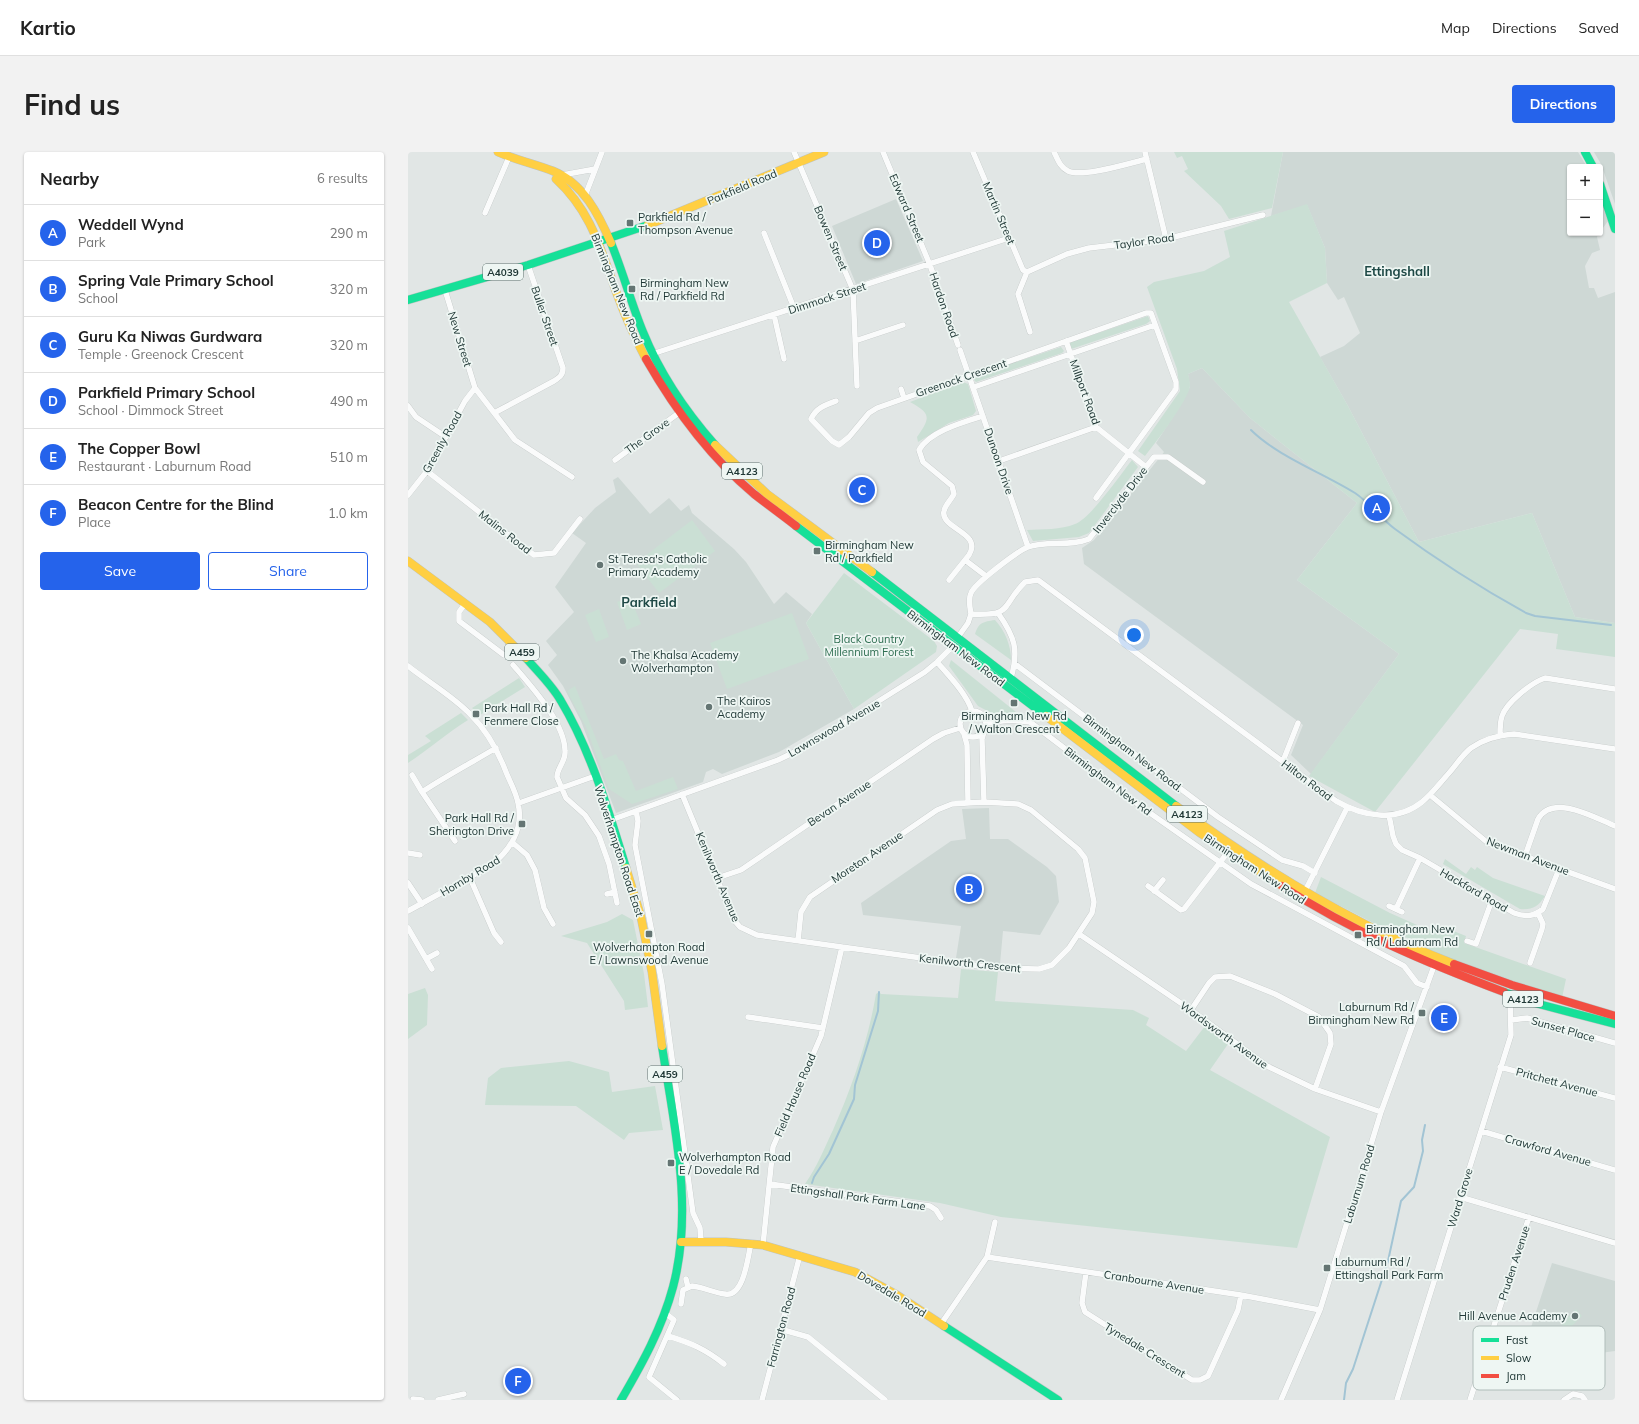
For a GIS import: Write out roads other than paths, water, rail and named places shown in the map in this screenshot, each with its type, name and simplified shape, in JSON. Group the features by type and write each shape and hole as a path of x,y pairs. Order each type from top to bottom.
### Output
{"main road":[{"name":"Birmingham New Road","path":"498,152 534,166 549,169 562,175 586,196 594,207 608,238 649,355 709,438 759,487 832,544 958,637 1201,824 1303,896"},
{"name":"Parkfield Road","path":"408,300 528,265 598,242 690,209 824,152"},
{"path":"1584,152 1591,164"},
{"name":"Birmingham New Road","path":"534,166 555,178 572,193 586,213 620,302 680,412 711,452 754,494 953,646 1228,852 1367,934 1436,962 1510,995 1615,1024"},
{"path":"1603,193 1615,229"},
{"path":"620,302 630,298"},
{"name":"Wolverhampton Road East","path":"408,561 465,604 519,649 554,690 568,713 595,776 611,820 636,900 652,972 683,1192 681,1242 677,1270 665,1314 648,1355 621,1400"},
{"path":"953,646 958,637"},
{"name":"Birmingham New Road","path":"1436,962 1615,1016"},
{"name":"A4123","path":"1510,995 1513,986"},
{"name":"Dovedale Road","path":"681,1242 702,1241 762,1245 800,1255 866,1277 942,1324 1058,1400"}],"street":[{"path":"586,196 602,152"},
{"name":"Bowen Street","path":"794,152 853,290 857,386"},
{"name":"Edward Street","path":"883,152 930,264"},
{"name":"Martin Street","path":"973,152 1023,270 1027,272"},
{"path":"1054,152 1060,165 1067,170 1081,174 1147,159"},
{"path":"1145,152 1166,239"},
{"path":"485,213 509,157"},
{"path":"562,175 595,169"},
{"name":"Taylor Road","path":"1027,272 1067,254 1089,248 1166,239 1263,215"},
{"path":"764,234 794,308"},
{"name":"Dimmock Street","path":"649,355 1010,238"},
{"name":"Hardon Road","path":"930,264 970,375"},
{"name":"Buller Street","path":"496,412 560,377 563,368 528,265"},
{"path":"1027,272 1018,294 1030,332"},
{"name":"New Street","path":"445,290 475,388"},
{"name":"Greenock Crescent","path":"836,400 821,406 813,413 811,419 832,441 838,445 849,436 869,413 877,408 1146,313 1151,313 1176,382 1176,389 1129,454"},
{"path":"774,315 784,359"},
{"path":"854,341 903,325"},
{"name":"Greenock Crescent","path":"974,387 1155,325"},
{"name":"Millport Road","path":"1066,341 1096,427 1146,467"},
{"name":"Dunoon Drive","path":"970,375 1028,547"},
{"path":"475,388 496,412 515,440 572,477"},
{"name":"Greenly Road","path":"408,495 427,471 465,401 475,388"},
{"path":"901,388 904,398"},
{"path":"408,406 416,417 446,437"},
{"name":"The Grove","path":"614,460 680,412"},
{"path":"949,580 972,551 970,540 947,521 944,515 944,510 954,494 952,486 923,462 919,450 924,443 952,426 983,416"},
{"path":"999,461 1096,427"},
{"path":"1096,498 1129,454"},
{"name":"Inverclyde Drive","path":"1028,547 1076,543 1089,539 1154,458 1168,457 1180,464 1203,482"},
{"name":"Malins Road","path":"427,471 534,555 554,553 580,519"},
{"path":"958,637 968,623 971,614 970,594 974,587 986,576 1028,547"},
{"path":"966,560 986,576"},
{"name":"Hilton Road","path":"998,614 1003,610 1025,582 1038,580 1348,808 1365,814 1389,815 1409,809 1420,803 1430,794 1470,749 1483,741 1500,735 1514,734 1615,749"},
{"path":"465,604 459,612 459,621 504,655 511,654 519,649"},
{"path":"971,614 998,614 1013,638 1016,656 1011,678"},
{"name":"Lawnswood Avenue","path":"611,820 776,761 807,746 897,690 937,662 953,646"},
{"path":"937,662 956,685 972,711 980,714 986,723 982,740 984,802"},
{"name":"Birmingham New Road.","path":"1015,664 1218,817 1282,860 1303,866 1315,873"},
{"path":"513,665 539,698 562,734 565,756 557,774 561,788 566,798 585,815 599,836 609,864 617,903"},
{"path":"408,666 470,714 496,748 518,803 595,776"},
{"path":"1500,735 1502,716 1534,682 1545,678 1615,689"},
{"path":"968,803 968,745 960,728 963,716 972,711"},
{"name":"Birmingham New Rd","path":"986,723 1010,720 1030,722 1218,863 1251,884 1404,966 1417,982 1427,987"},
{"path":"1283,761 1298,723"},
{"name":"Bevan Avenue","path":"717,878 740,870 933,739 944,733 960,728"},
{"path":"964,734 974,737 984,731"},
{"path":"422,792 441,779 496,748"},
{"path":"412,775 455,841"},
{"name":"Kenilworth Avenue","path":"682,794 734,920 740,927 757,935 798,941"},
{"name":"Newman Avenue","path":"1430,794 1488,843 1615,889"},
{"name":"Kenilworth Crescent","path":"798,941 994,968 1039,969 1052,966 1057,962 1079,934 1089,919 1094,907 1093,892 1085,858 1078,849 1024,805 984,802 968,803"},
{"name":"Hornby Road","path":"408,911 470,878 502,857 513,843 519,821 518,803"},
{"name":"Moreton Avenue","path":"798,941 803,908 805,903 815,893 937,810 946,805 968,803"},
{"path":"1525,856 1538,819 1541,814 1549,809 1563,806 1615,826"},
{"path":"1303,896 1348,808"},
{"name":"Wolverhampton Road East","path":"636,811 638,821 636,845 662,984 693,1213 700,1228 702,1241"},
{"name":"Hackford Road","path":"1389,815 1396,844 1402,850 1420,858 1514,913 1522,916 1538,913"},
{"path":"513,843 527,854 533,866 538,877 544,908 553,924"},
{"path":"1148,886 1181,910 1184,909 1228,852"},
{"path":"408,853 420,855"},
{"path":"1396,909 1420,858"},
{"path":"1530,963 1543,924 1538,913 1547,904 1559,869"},
{"path":"470,878 494,933 501,942"},
{"path":"1154,891 1163,880"},
{"path":"408,883 422,904"},
{"path":"607,894 615,892"},
{"path":"1467,941 1476,944 1492,900"},
{"path":"1389,906 1402,912"},
{"path":"408,928 432,969"},
{"name":"Wordsworth Avenue","path":"1079,934 1191,1010 1267,1066 1315,1089 1381,1112"},
{"name":"Field House Road","path":"762,1245 776,1138 823,1028 842,947"},
{"path":"426,959 437,953"},
{"name":"Laburnum Road","path":"1281,1400 1320,1310 1381,1112 1436,962"},
{"path":"1191,1010 1209,983 1215,977 1230,976 1275,994 1319,1017 1325,1023 1330,1033 1331,1044 1315,1089"},
{"name":"Ward Grove","path":"1397,1400 1511,1035 1510,995"},
{"path":"748,1017 823,1028"},
{"name":"Sunset Place","path":"1511,1020 1527,1018 1615,1043"},
{"name":"Pritchett Avenue","path":"1500,1067 1615,1098"},
{"name":"Crawford Avenue","path":"1481,1131 1615,1170"},
{"name":"Ettingshall Park Farm Lane","path":"770,1184 930,1206 936,1210 940,1218"},
{"path":"1460,1197 1615,1243"},
{"name":"Pruden Avenue","path":"1494,1326 1529,1217"},
{"path":"942,1324 987,1257 995,1222"},
{"path":"681,1304 683,1290 688,1287 700,1287 725,1294 736,1291 740,1285 750,1243"},
{"name":"Farrington Road","path":"762,1400 800,1255"},
{"name":"Cranbourne Avenue","path":"987,1257 1241,1295 1320,1310"},
{"name":"Tynedale Crescent","path":"1086,1272 1082,1303 1085,1312 1192,1380 1200,1380 1208,1376 1238,1310 1241,1295"},
{"path":"686,1279 688,1287"},
{"path":"665,1314 674,1320 649,1377 677,1400"},
{"path":"780,1329 808,1336 885,1400"},
{"path":"668,1336 696,1345 724,1364"},
{"name":"Pruden Avenue","path":"1470,1400 1473,1390"},
{"path":"438,1400 464,1394"},
{"path":"1564,1400 1573,1394 1582,1396 1585,1400"},
{"path":"413,1398 422,1400"}],"waterway":[{"path":"1251,430 1287,456 1355,493 1366,501 1390,525 1427,552 1492,594 1526,613 1535,616 1611,625"},
{"path":"812,1183 814,1177 829,1154 854,1099 855,1085 878,1011 879,992"},
{"path":"1344,1400 1346,1383 1353,1369 1388,1261 1401,1201 1414,1187 1423,1151 1422,1140 1425,1125"}],"place":[{"name":"Parkfield Rd / Thompson Avenue","path":"630,223"},
{"name":"Parkfield Primary School","path":"877,243"},
{"name":"Birmingham New Rd / Parkfield Rd","path":"632,289"},
{"name":"Guru Ka Niwas Gurdwara","path":"862,490"},
{"name":"Weddell Wynd","path":"1377,508"},
{"name":"Birmingham New Rd / Parkfield","path":"817,551"},
{"name":"St Teresa's Catholic Primary Academy","path":"600,565"},
{"name":"The Khalsa Academy Wolverhampton","path":"623,661"},
{"name":"Birmingham New Rd / Walton Crescent","path":"1014,703"},
{"name":"The Kairos Academy","path":"709,707"},
{"name":"Park Hall Rd / Fenmere Close","path":"476,714"},
{"name":"Park Hall Rd / Sherington Drive","path":"522,824"},
{"name":"Spring Vale Primary School","path":"969,889"},
{"name":"Wolverhampton Road E / Lawnswood Avenue","path":"649,934"},
{"name":"Birmingham New Rd / Laburnam Rd","path":"1358,935"},
{"name":"Laburnum Rd / Birmingham New Rd","path":"1422,1013"},
{"name":"The Copper Bowl","path":"1444,1018"},
{"name":"Wolverhampton Road E / Dovedale Rd","path":"671,1163"},
{"name":"Laburnum Rd / Ettingshall Park Farm","path":"1327,1268"},
{"name":"Hill Avenue Academy","path":"1575,1316"},
{"name":"Beacon Centre for the Blind","path":"518,1381"}],"district":[{"name":"Ettingshall","path":"1397,271"},
{"name":"Parkfield","path":"649,602"}],"park label":[{"name":"Black Country Millennium Forest","path":"869,645"}]}
